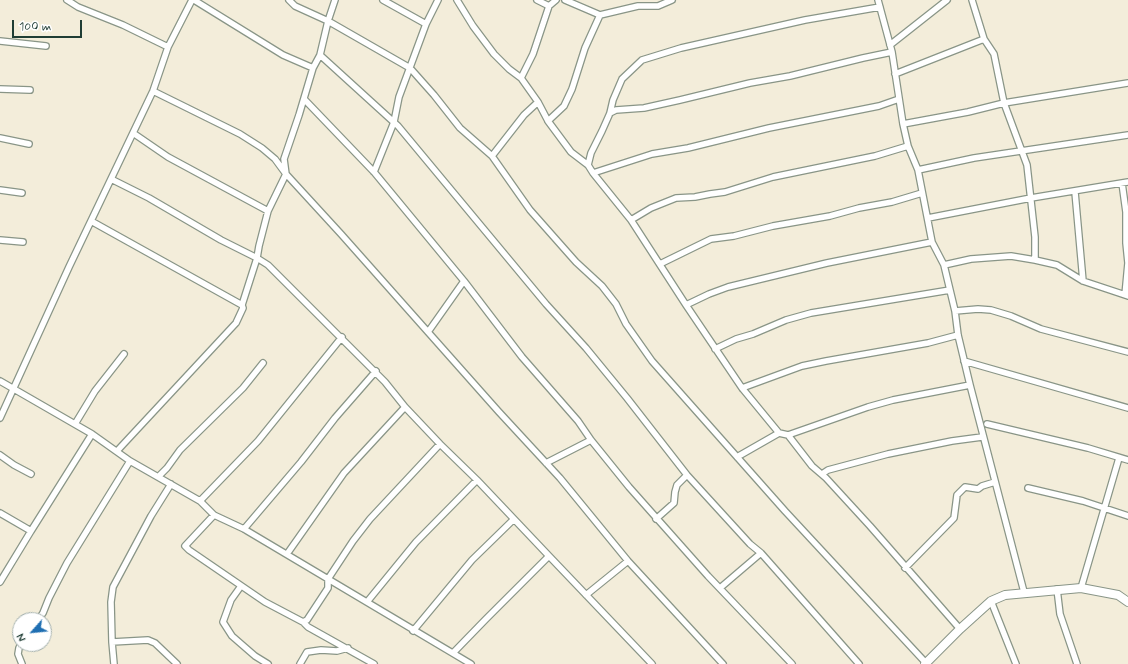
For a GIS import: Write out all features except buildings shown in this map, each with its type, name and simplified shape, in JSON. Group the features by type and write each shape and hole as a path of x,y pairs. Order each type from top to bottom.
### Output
{"street":[{"path":"67,0 78,7 123,25 168,47"},
{"path":"0,418 153,91 168,47 193,0 283,55 313,68"},
{"path":"289,0 295,6 328,21 410,68 460,128 492,156 530,210 576,262 602,286 616,304 626,324 652,361 737,457 926,664 960,629 991,601 1005,595 1024,592 1082,588 1118,595 1128,602"},
{"path":"116,451 236,323 243,308 242,305 257,258 268,211 286,174 284,159 313,68 320,55 328,21 335,0"},
{"path":"383,0 426,24"},
{"path":"374,172 394,122 399,97 426,24 438,0"},
{"path":"458,0 473,26 494,54 509,69 521,78 538,102 548,121 571,152 588,165 631,220 742,388 779,433 788,435 868,407 893,400 970,386"},
{"path":"537,0 550,6"},
{"path":"521,78 533,54 550,6 556,0"},
{"path":"565,0 600,15 672,0"},
{"path":"878,0 892,52 903,124 908,146 918,170 932,242 944,265 955,311 958,335 982,437 1024,592"},
{"path":"890,45 946,0"},
{"path":"972,0 984,39 994,54 1004,103 1027,165 1036,237 1034,260"},
{"path":"588,165 591,153 610,113 613,100 622,79 642,60 681,48 805,20 880,7"},
{"path":"548,121 564,106 600,15"},
{"path":"895,74 984,39"},
{"path":"0,41 46,46"},
{"path":"610,113 616,110 644,108 892,52"},
{"path":"320,55 398,126 546,304 595,359 687,475 734,527 761,553 859,664"},
{"path":"903,124 968,112 1004,103 1128,83"},
{"path":"0,89 30,90"},
{"path":"153,91 240,134 262,148 275,159 286,174 546,463 628,561 723,664"},
{"path":"304,99 374,172 464,281 522,357 578,421 591,440 656,519 792,664"},
{"path":"593,173 652,154 688,148 769,128 879,106 899,99"},
{"path":"492,156 524,115 538,102"},
{"path":"133,133 168,157 268,211"},
{"path":"918,170 974,158 1022,150 1128,135"},
{"path":"0,138 29,144"},
{"path":"631,220 651,208 676,198 696,197 725,192 773,177 875,156 908,146"},
{"path":"111,179 149,198 221,240 268,265 376,371 405,407 477,480 652,664"},
{"path":"928,218 1031,198 1125,183 1128,268 1127,295 1083,281 1057,265 1011,256 971,259 944,265"},
{"path":"0,190 22,192"},
{"path":"1075,192 1083,281"},
{"path":"660,264 711,239 734,236 773,226 830,216 859,208 892,202 922,193"},
{"path":"91,221 242,305"},
{"path":"0,240 23,242"},
{"path":"686,305 728,287 827,263 932,242"},
{"path":"428,332 464,281"},
{"path":"716,349 736,339 753,334 786,320 811,313 950,290"},
{"path":"955,311 978,309 991,310 1011,316 1041,329 1128,352"},
{"path":"742,388 802,366 928,343 958,335"},
{"path":"200,500 258,441 342,337"},
{"path":"75,424 95,392 124,354"},
{"path":"964,361 1128,408"},
{"path":"158,477 167,468 180,450 243,388 263,363"},
{"path":"244,529 301,462 335,418 376,371"},
{"path":"0,381 92,434 130,461 200,500 214,515 244,529 413,631 471,664"},
{"path":"287,554 344,473 405,407"},
{"path":"987,424 1088,448 1128,460"},
{"path":"737,457 779,433"},
{"path":"0,582 30,531 92,434"},
{"path":"788,435 812,466 822,474 960,629"},
{"path":"822,474 828,470 888,454 952,441 982,437"},
{"path":"546,463 591,440"},
{"path":"303,622 307,620 328,588 328,579 344,553 370,519 440,444"},
{"path":"0,455 14,465 31,474"},
{"path":"1082,588 1119,458"},
{"path":"44,612 66,563 130,461"},
{"path":"656,519 674,503 677,485 687,475"},
{"path":"367,602 416,542 477,480"},
{"path":"906,568 954,518 957,495 965,487 978,489 982,486 995,482"},
{"path":"114,664 111,602 113,587 134,546 171,484"},
{"path":"1028,488 1104,508 1128,516"},
{"path":"0,513 30,531"},
{"path":"214,515 185,546 199,558 265,602 303,622 308,627 348,648 374,664"},
{"path":"413,631 472,560 514,519"},
{"path":"720,588 761,553"},
{"path":"453,654 496,608 549,556"},
{"path":"586,595 628,561"},
{"path":"241,586 231,600 223,622 232,636 255,656 268,664"},
{"path":"1057,589 1060,614 1077,664"},
{"path":"991,601 1016,664"},
{"path":"112,642 148,640 155,643 177,664"},
{"path":"300,664 307,652 321,650 338,651 348,648"},
{"path":"18,652 22,664"}]}
